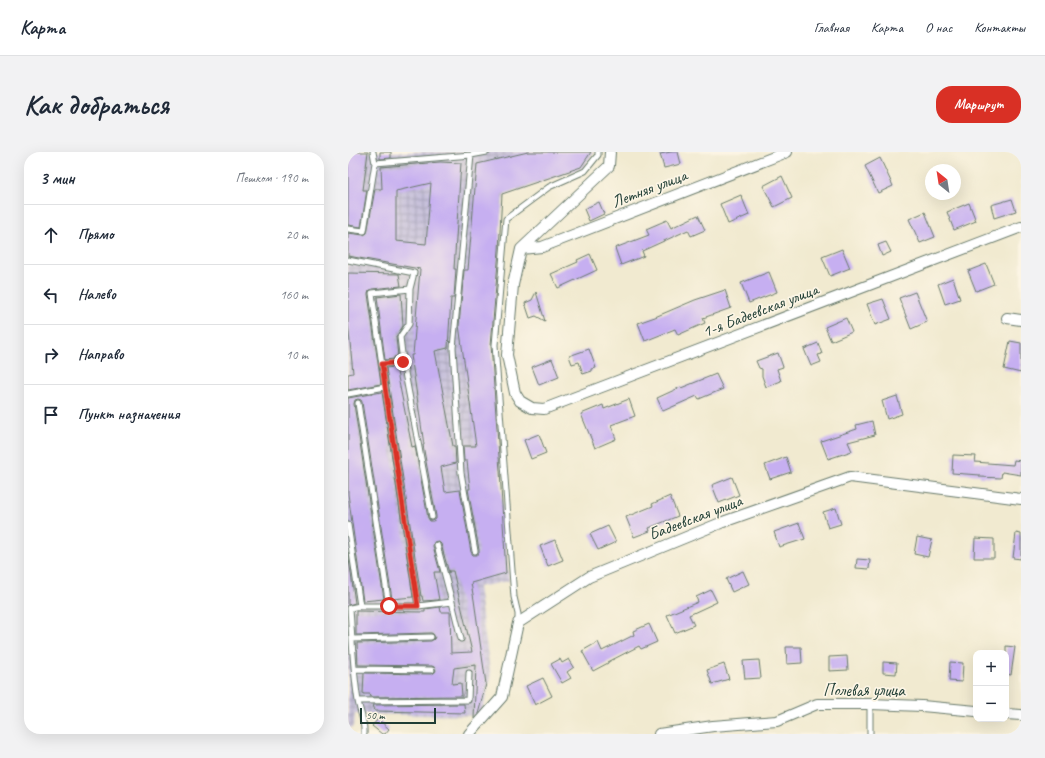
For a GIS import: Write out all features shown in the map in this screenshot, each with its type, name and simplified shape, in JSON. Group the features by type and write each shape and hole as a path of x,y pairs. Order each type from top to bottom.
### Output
{"street":[{"path":"521,249 609,166 610,152"},
{"name":"Летняя улица","path":"521,249 542,247 787,152"},
{"name":"1-я Бадеевская улица","path":"521,249 513,285 506,355 515,393 520,401 532,408 544,409 1021,227"},
{"path":"1007,318 1021,320"},
{"name":"Бадеевская улица","path":"518,623 589,577 722,522 850,477 1021,499"},
{"path":"469,734 502,697 518,623"},
{"name":"Полевая улица","path":"659,734 713,726 777,721 817,704 922,706 973,711"},
{"path":"1009,714 1021,715"}],"lane":[{"path":"348,229 364,231 374,163 373,152"},
{"path":"374,163 471,155 487,152"},
{"path":"518,623 518,614 514,597 495,345 506,219 549,187 585,171 598,155 598,152"},
{"path":"471,155 453,348 461,473 475,551"},
{"path":"348,260 414,272 410,289 409,324 400,337 403,362 432,517"},
{"path":"410,289 372,293 418,606"},
{"path":"382,364 403,362"},
{"path":"348,394 385,387"},
{"path":"358,403 389,606"},
{"path":"348,525 360,606"},
{"path":"437,545 461,639"},
{"path":"364,734 364,727 358,701 350,630 350,608 360,606 418,606 452,602"},
{"path":"352,639 431,638"},
{"path":"355,669 432,670"},
{"path":"358,701 468,700 468,673"},
{"path":"870,704 870,734"}],"shaded area":[{"path":"348,152 594,152 583,168 504,195 493,272 489,353 509,581 478,587 491,677 481,716 355,714 354,726 348,729"}],"building":[{"path":"348,152 368,152 363,190 367,190 361,227 348,225"},
{"path":"380,152 391,152 391,158 380,159"},
{"path":"528,152 591,152 581,167 502,194 491,345 506,573 471,583 486,684 478,714 474,719 476,665 454,668 452,684 461,683 462,696 371,697 370,694 363,694 364,673 432,674 436,670 432,666 358,665 357,643 431,641 435,637 431,633 356,635 356,611 425,612 425,609 440,607 441,612 450,612 451,653 472,652 453,571 449,571 449,573 441,544 438,541 434,542 433,546 440,572 434,572 439,600 423,601 421,596 386,368 396,367 412,447 415,446 428,518 430,521 433,521 436,519 436,516 423,445 411,355 413,355 420,269 348,256 348,233 364,235 367,233 375,189 382,189 381,167 440,162 461,163 454,269 456,269 454,298 451,298 448,348 435,351 453,446 455,446 456,463 441,467 445,492 460,490 471,552 473,555 476,555 479,553 479,550 468,489 470,489 467,461 464,461 463,446 476,446 459,325 464,270 468,270 477,164","holes":["431,183 426,244 396,241 396,191"]},
{"path":"678,152 681,164 664,168 660,154"},
{"path":"880,158 893,186 878,193 865,166"},
{"path":"782,176 792,198 774,207 763,186"},
{"path":"741,195 749,215 728,224 720,204"},
{"path":"1012,199 1016,211 994,218 991,205"},
{"path":"599,202 604,214 589,221 584,209"},
{"path":"969,203 976,221 954,230 947,212"},
{"path":"925,212 935,237 920,243 909,219"},
{"path":"698,215 705,230 691,236 688,230 642,251 644,256 621,265 615,248 649,235 646,229 667,220 671,228"},
{"path":"886,242 891,252 882,256 878,245"},
{"path":"842,249 850,268 830,276 822,257"},
{"path":"590,254 597,270 558,288 551,274 578,262 577,260"},
{"path":"986,264 994,284 976,291 968,271"},
{"path":"769,272 777,292 749,303 741,283"},
{"path":"348,273 399,274 401,286 372,289 368,294 381,384 348,390 348,374 353,373 348,322"},
{"path":"953,278 960,299 945,304 938,284"},
{"path":"725,290 731,308 703,318 705,323 678,335 675,329 645,341 638,323 695,300"},
{"path":"536,292 545,321 536,316 530,318 525,303 532,300"},
{"path":"915,292 927,322 911,329 899,298"},
{"path":"401,294 403,326 396,337 398,356 394,357 394,359 385,360 377,297"},
{"path":"883,299 891,319 875,325 867,304"},
{"path":"846,318 852,332 831,341 825,327"},
{"path":"1010,341 1021,343 1021,373 1004,369"},
{"path":"818,343 822,354 818,355 821,362 811,366 804,349"},
{"path":"589,349 596,368 583,374 579,362 572,364 569,356"},
{"path":"778,353 783,367 777,369 781,381 766,387 762,376 762,369 759,368 756,361"},
{"path":"552,359 559,377 539,385 532,367"},
{"path":"716,374 723,389 699,399 697,396 663,411 657,398"},
{"path":"382,392 413,597 392,599 362,402 358,399 355,400 354,404 384,599 363,601 348,494 348,398"},
{"path":"897,396 902,414 887,419 882,401"},
{"path":"629,399 635,416 611,425 616,439 595,448 581,414 603,405 604,409"},
{"path":"872,421 875,435 848,442 852,451 828,459 821,441 857,429 856,425"},
{"path":"539,434 546,453 531,459 524,440"},
{"path":"953,455 976,456 975,462 1013,465 1014,460 1021,461 1021,475 1002,472 1001,478 952,473"},
{"path":"786,457 791,472 770,479 765,465"},
{"path":"732,477 739,495 719,503 712,485"},
{"path":"670,496 678,516 649,528 650,531 634,537 626,517 653,506 652,504"},
{"path":"836,508 841,524 828,528 823,512"},
{"path":"799,523 805,539 779,547 774,532"},
{"path":"608,526 616,542 598,550 590,534"},
{"path":"1016,533 1021,534 1021,559 1013,558"},
{"path":"917,537 932,540 928,557 914,554"},
{"path":"975,538 994,539 994,558 974,558"},
{"path":"555,540 563,560 548,566 540,546"},
{"path":"348,552 355,603 348,605"},
{"path":"857,559 870,560 869,569 856,568"},
{"path":"743,571 749,584 732,592 726,579"},
{"path":"711,590 717,602 689,615 694,625 675,633 667,615 698,602 696,597"},
{"path":"649,624 657,642 641,649 639,646 593,671 582,651 598,642 602,651 634,635 633,631"},
{"path":"1006,646 1015,647 1011,675 1009,675 1009,650 1006,650"},
{"path":"786,647 801,647 802,663 787,664"},
{"path":"847,656 848,670 829,671 829,657"},
{"path":"560,659 562,663 569,659 574,667 567,672 571,678 562,683 551,664"},
{"path":"759,660 761,678 745,679 743,661"},
{"path":"883,662 897,663 896,674 883,673"},
{"path":"950,662 963,663 962,682 949,681"},
{"path":"724,664 729,679 712,684 707,670"},
{"path":"543,678 552,696 535,705 526,686"},
{"path":"464,704 465,713 375,711 373,705"},
{"path":"378,719 389,729 385,734 382,734 372,726"}],"route":[{"path":"389,606 418,606 382,364 403,362"}]}
